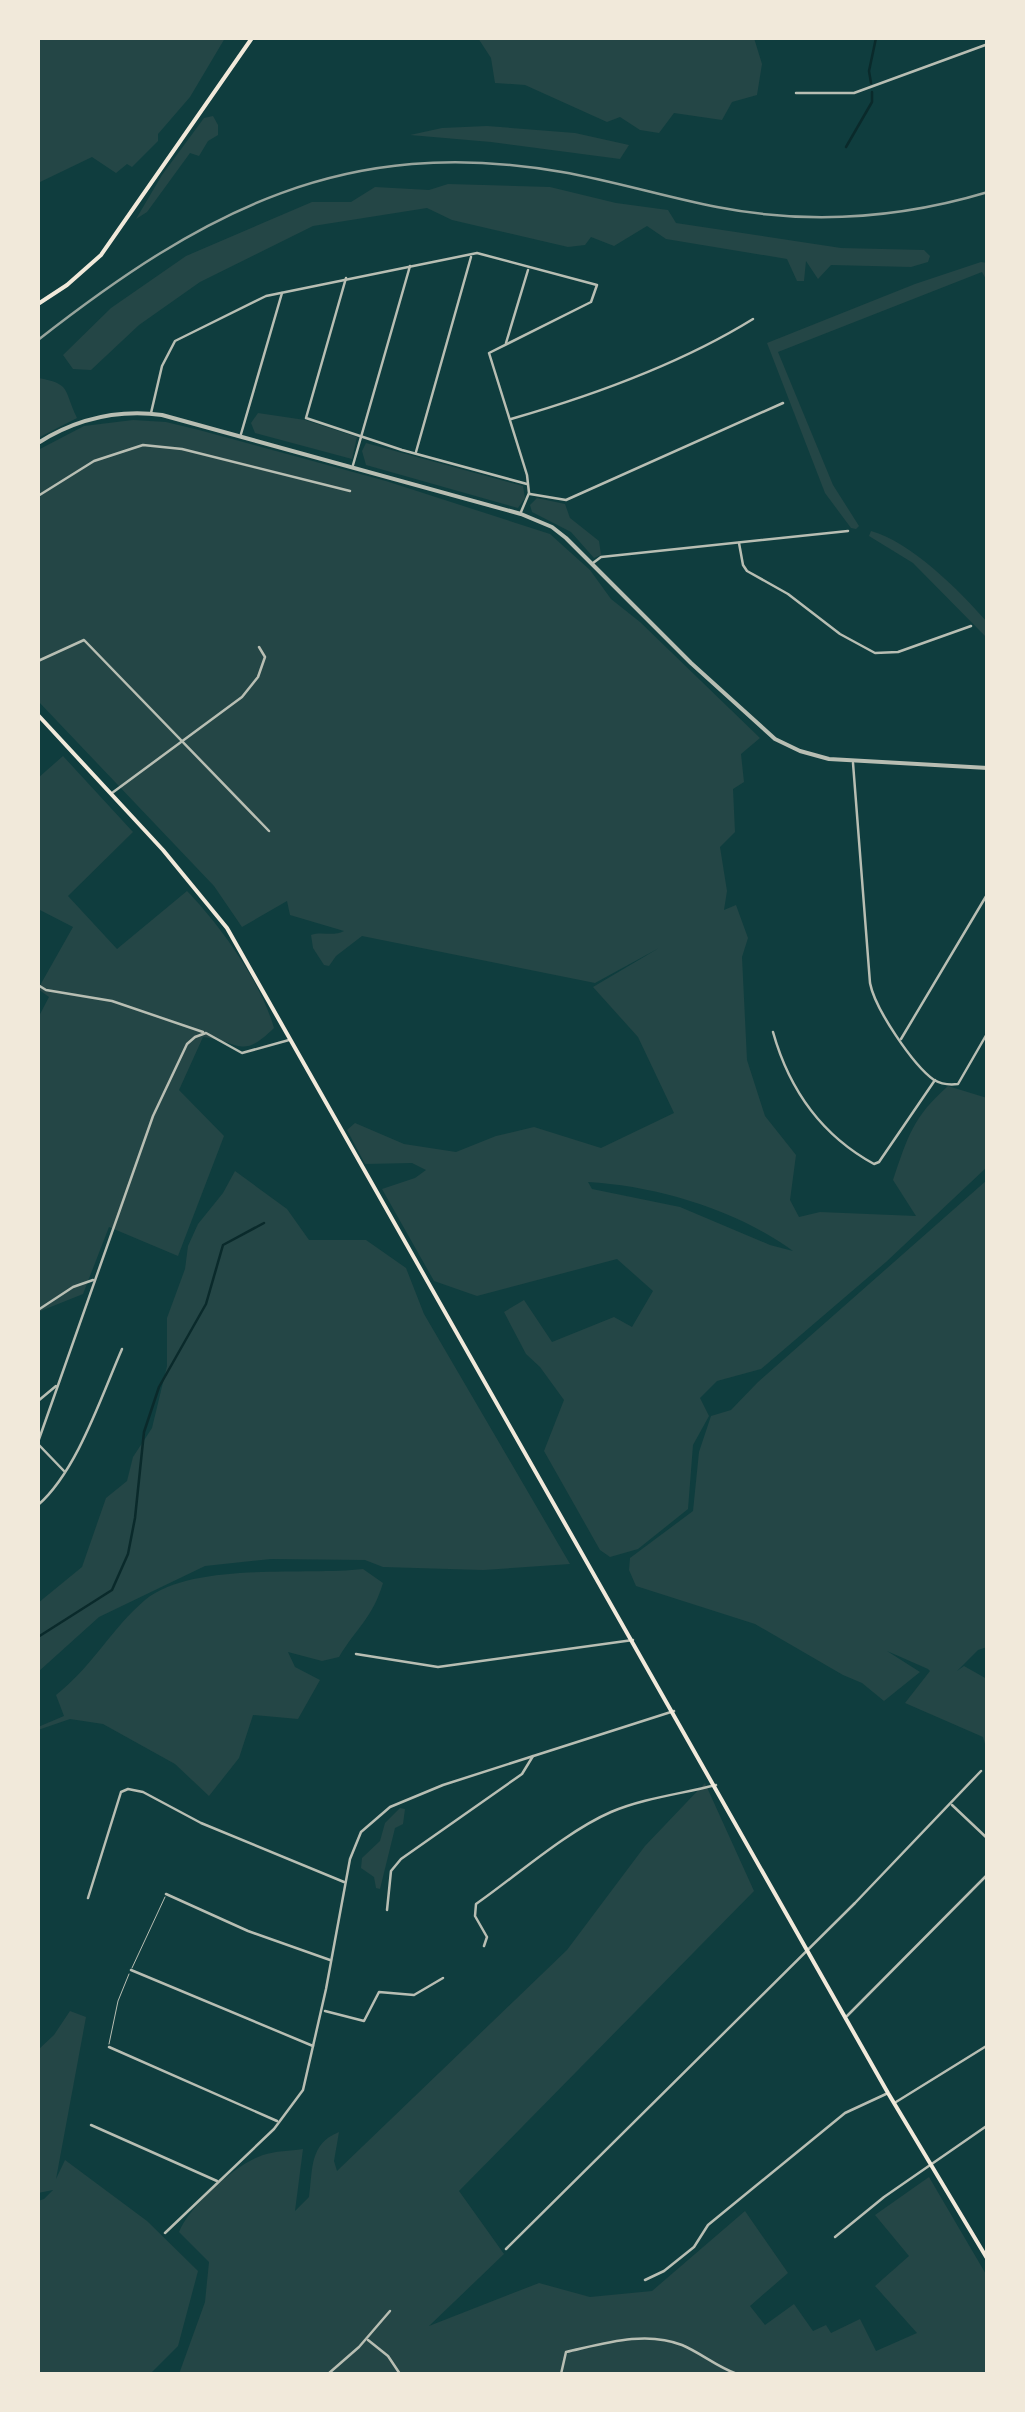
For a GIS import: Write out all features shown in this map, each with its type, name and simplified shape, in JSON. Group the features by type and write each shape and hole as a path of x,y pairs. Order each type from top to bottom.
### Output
{"main road":[{"path":"38,304 101,256 252,38"},
{"path":"38,715 176,865 227,928 888,2093 988,2260"}],"street":[{"path":"796,93 854,93 988,44"},
{"path":"416,453 472,254"},
{"path":"151,414 162,366 175,341 266,296 472,254 598,285 591,302 489,354 528,485 529,494 521,514"},
{"path":"352,466 410,264"},
{"path":"506,345 529,267"},
{"path":"346,278 306,418 528,485"},
{"path":"240,435 282,293"},
{"path":"510,419 590,393 723,338 754,319"},
{"path":"529,494 566,500 783,402"},
{"path":"38,443 90,418 151,414 521,514 552,527 774,740 819,757 988,768"},
{"path":"38,496 94,462 142,446 182,450 350,492"},
{"path":"591,564 601,557 848,531"},
{"path":"739,543 748,571 788,594 840,634 875,653 898,652 971,626"},
{"path":"38,661 84,640 269,831"},
{"path":"111,794 242,697 258,677 265,657 258,647"},
{"path":"853,760 870,984 882,1018 935,1080 958,1084 988,1032"},
{"path":"900,1040 988,893"},
{"path":"38,984 46,990 112,1001 206,1034 242,1053 291,1040"},
{"path":"773,1032 782,1062 802,1100 837,1139 874,1164 935,1080"},
{"path":"65,1472 38,1443 153,1116 187,1044 195,1036 206,1034"},
{"path":"38,1310 73,1287 95,1280"},
{"path":"38,1505 65,1472 122,1349"},
{"path":"38,1401 57,1386"},
{"path":"356,1654 438,1667 633,1640"},
{"path":"165,2233 280,2122 303,2090 354,1844 361,1832 390,1808 444,1785 674,1711"},
{"path":"387,1910 391,1871 401,1859 522,1774 534,1756"},
{"path":"506,2250 808,1950 981,1771"},
{"path":"484,1946 487,1937 475,1916 476,1904 579,1831 628,1806 716,1786"},
{"path":"88,1898 122,1792 135,1788 202,1823 346,1882"},
{"path":"951,1804 988,1839"},
{"path":"846,2017 988,1874"},
{"path":"166,1894 248,1931 332,1961"},
{"path":"131,1970 314,2047"},
{"path":"322,2010 364,2021 379,1992 417,1994 443,1978"},
{"path":"894,2103 988,2044"},
{"path":"109,2047 280,2122"},
{"path":"645,2280 664,2271 694,2247 708,2225 845,2113 888,2093"},
{"path":"91,2125 219,2182"},
{"path":"835,2237 988,2125"},
{"path":"328,2374 367,2339 390,2311"},
{"path":"367,2339 388,2356 400,2374"},
{"path":"561,2374 566,2352 642,2339 679,2344 737,2374"}],"lane":[{"path":"109,2047 108,2036 118,2002 166,1894"}],"shaded area":[{"path":"38,38 225,38 190,97 158,134 158,141 132,167 127,164 116,173 92,157 38,183"},
{"path":"478,38 754,38 762,64 757,95 732,102 722,120 674,113 659,133 640,130 620,117 607,122 525,85 495,83 491,58"},
{"path":"213,116 218,135 208,141 199,156 190,153 147,212 136,219 162,175 204,118"},
{"path":"487,126 575,133 629,145 620,159 410,135 442,128"},
{"path":"448,184 550,187 616,203 668,210 676,223 841,248 924,250 930,256 928,262 911,267 831,265 818,279 806,261 804,281 797,281 787,259 666,239 647,226 614,246 591,237 585,245 568,247 452,220 427,208 313,226 200,282 139,325 91,370 73,369 63,355 111,308 186,256 312,202 351,202 375,187 429,190"},
{"path":"987,263 987,281 982,272 778,352 833,485 859,526 851,528 825,493 767,343"},
{"path":"38,378 61,385 77,418 38,438"},
{"path":"258,413 305,420 357,437 352,459 255,433 251,423"},
{"path":"133,420 166,422 386,481 550,534 590,570 611,599 760,738 741,754 744,782 733,789 735,832 720,847 727,891 724,910 736,905 748,938 742,957 747,1060 765,1116 796,1155 790,1200 799,1217 820,1212 916,1216 893,1180 919,1118 948,1086 987,1098 987,1167 886,1262 761,1369 717,1381 700,1398 709,1416 693,1445 688,1509 638,1549 610,1557 600,1550 544,1451 564,1400 526,1354 504,1312 524,1300 552,1342 614,1317 632,1327 653,1291 617,1259 477,1296 434,1281 382,1189 426,1170 412,1163 365,1164 347,1130 355,1123 404,1144 456,1152 496,1136 534,1127 601,1148 674,1113 638,1037 593,987 659,948 595,983 362,936 329,966 324,965 313,948 311,935 344,931 290,915 287,901 242,927 214,886 38,701 38,450 84,426","holes":["588,1182 614,1184 722,1212 793,1251 680,1207 592,1189"]},
{"path":"366,443 523,486 525,498 518,508 366,465 362,451"},
{"path":"537,498 565,504 570,518 599,541 601,555 594,558 571,532 532,512 530,505"},
{"path":"871,531 918,556 949,582 987,622 987,638 913,563 869,536"},
{"path":"63,756 133,832 68,896 117,949 187,891 238,955 260,992 274,1028 247,1046 203,1037 179,1090 224,1136 178,1256 109,1227 83,1294 38,1312 38,1018 49,997 38,989 73,927 38,909 38,778"},
{"path":"235,1171 287,1209 309,1240 366,1240 406,1268 424,1314 570,1564 483,1570 383,1567 365,1560 271,1559 205,1566 99,1617 38,1672 38,1603 82,1567 106,1498 127,1481 133,1457 152,1428 167,1366 167,1318 185,1269 188,1246 198,1224"},
{"path":"987,1180 987,1647 978,1650 957,1671 964,1666 987,1679 987,1751 983,1737 905,1703 928,1669 887,1651 920,1672 884,1701 862,1683 755,1624 636,1586 629,1570 630,1558 693,1511 699,1452 711,1416 731,1410"},
{"path":"363,1569 383,1583 369,1614 339,1657 322,1661 288,1652 295,1667 320,1680 298,1719 253,1715 239,1758 209,1796 175,1764 103,1724 70,1719 38,1730 64,1716 56,1695 133,1611 166,1588 191,1580 250,1572"},
{"path":"705,1783 754,1891 459,2191 504,2254 429,2326 539,2283 590,2297 652,2291 745,2211 788,2273 750,2306 765,2325 794,2304 813,2331 826,2325 831,2333 860,2319 876,2351 917,2333 875,2286 909,2256 875,2215 929,2177 987,2276 987,2374 179,2374 205,2302 209,2262 179,2232 203,2198 252,2160 303,2149 295,2211 309,2197 314,2158 322,2143 339,2132 334,2161 337,2171 567,1950 645,1846"},
{"path":"400,1808 405,1809 403,1824 395,1828 380,1889 376,1888 374,1877 361,1868 362,1858 380,1841 385,1823"},
{"path":"70,2011 86,2017 56,2179 65,2160 147,2221 198,2271 178,2346 150,2374 38,2374 38,2201 53,2190 38,2193 38,2050"}],"waterway":[{"path":"871,83 869,71 876,38"},
{"path":"846,147 872,102 872,92"},
{"path":"38,1637 112,1590 128,1554 144,1432 159,1387 206,1304 223,1245 264,1223"}],"railway":[{"path":"38,340 159,254 219,220 280,193 344,174 412,164 484,163 562,172 751,213 819,217 921,208 988,192"}]}
